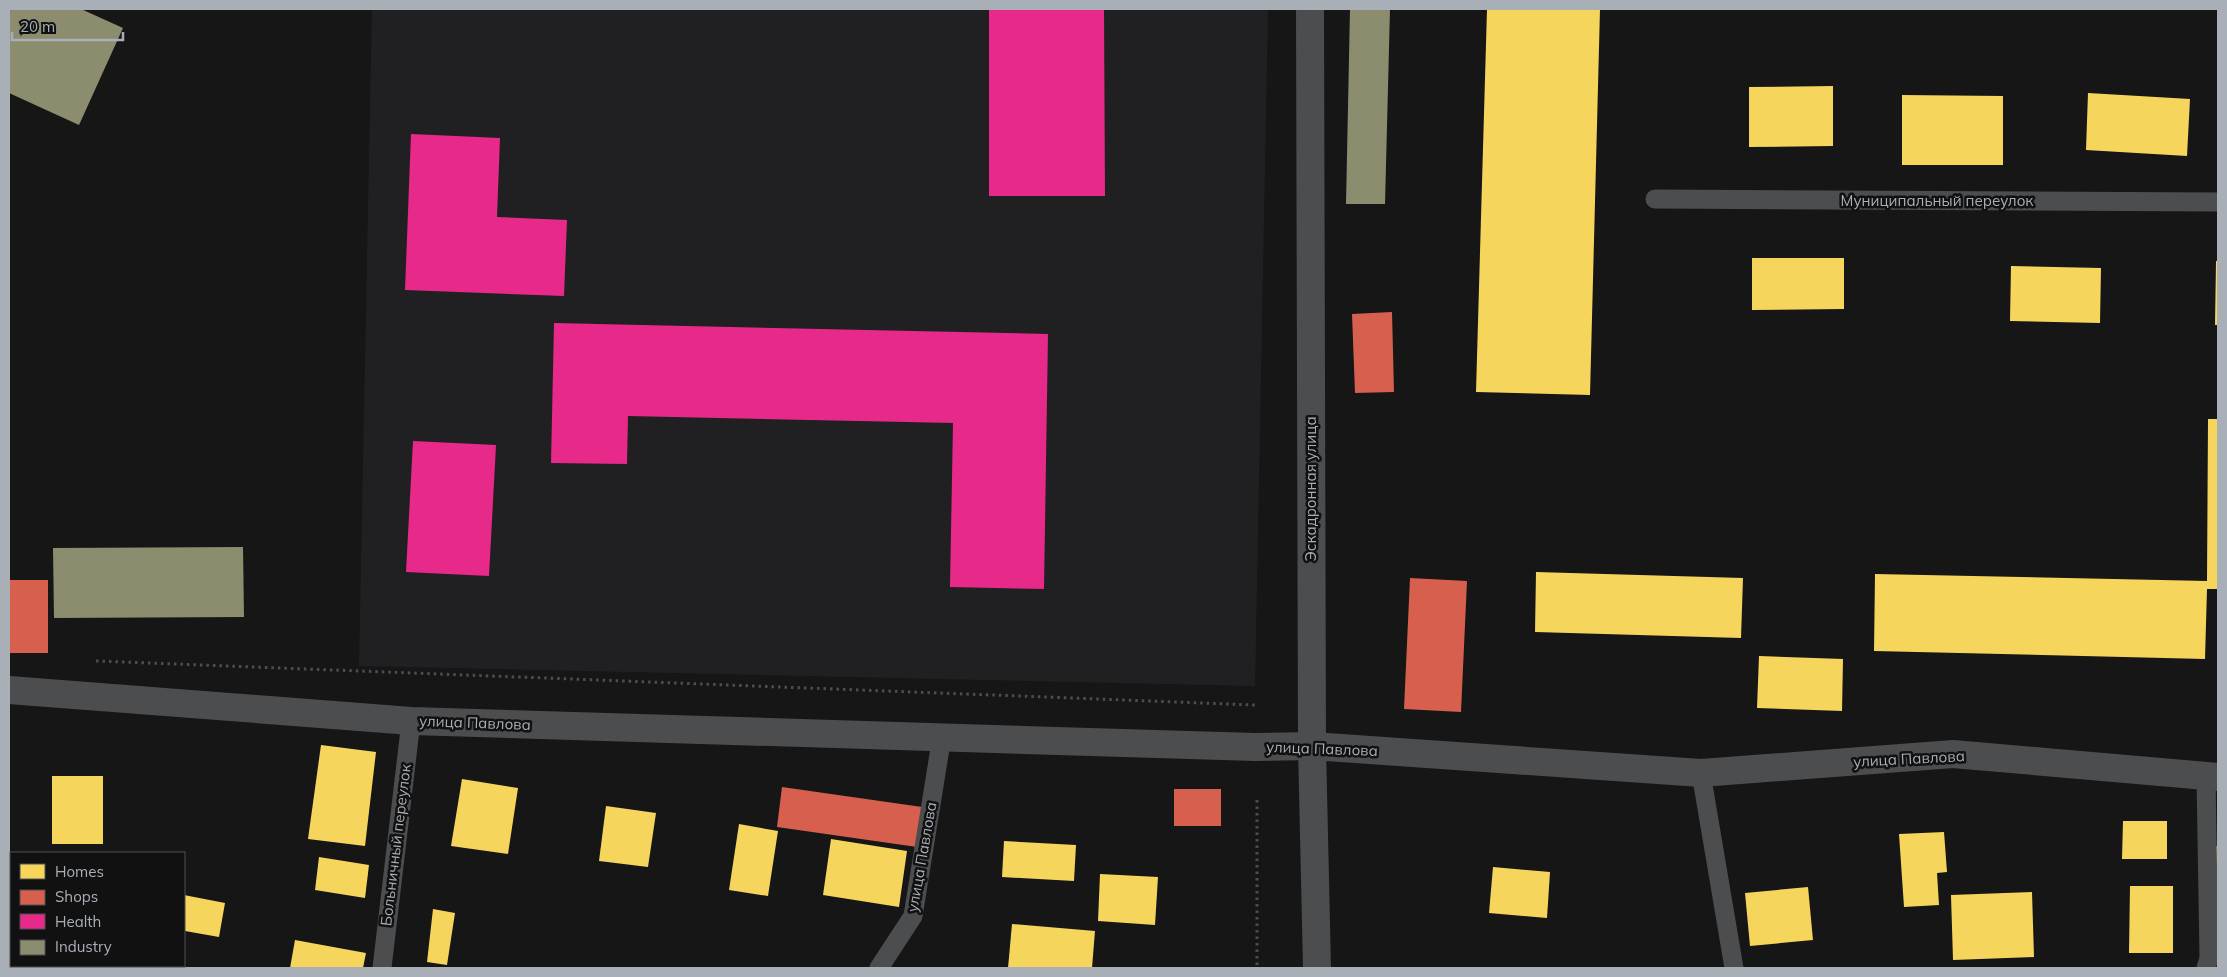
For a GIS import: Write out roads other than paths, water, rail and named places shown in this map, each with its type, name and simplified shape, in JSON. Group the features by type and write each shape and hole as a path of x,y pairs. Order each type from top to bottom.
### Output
{"street":[{"name":"Эскадронная улица","path":"1310,9 1312,746 1318,968"},
{"name":"улица Павлова","path":"9,690 411,721 942,736 1245,747 1312,746 1701,773 1953,754 2212,776"}],"lane":[{"name":"Муниципальный переулок","path":"1655,199 2218,202"},
{"name":"Больничный переулок","path":"382,968 411,721"},
{"name":"улица Павлова","path":"879,968 913,916 942,736"},
{"path":"1701,773 1734,968"},
{"name":"улица Павлова","path":"2206,968 2208,958 2212,776"}]}
